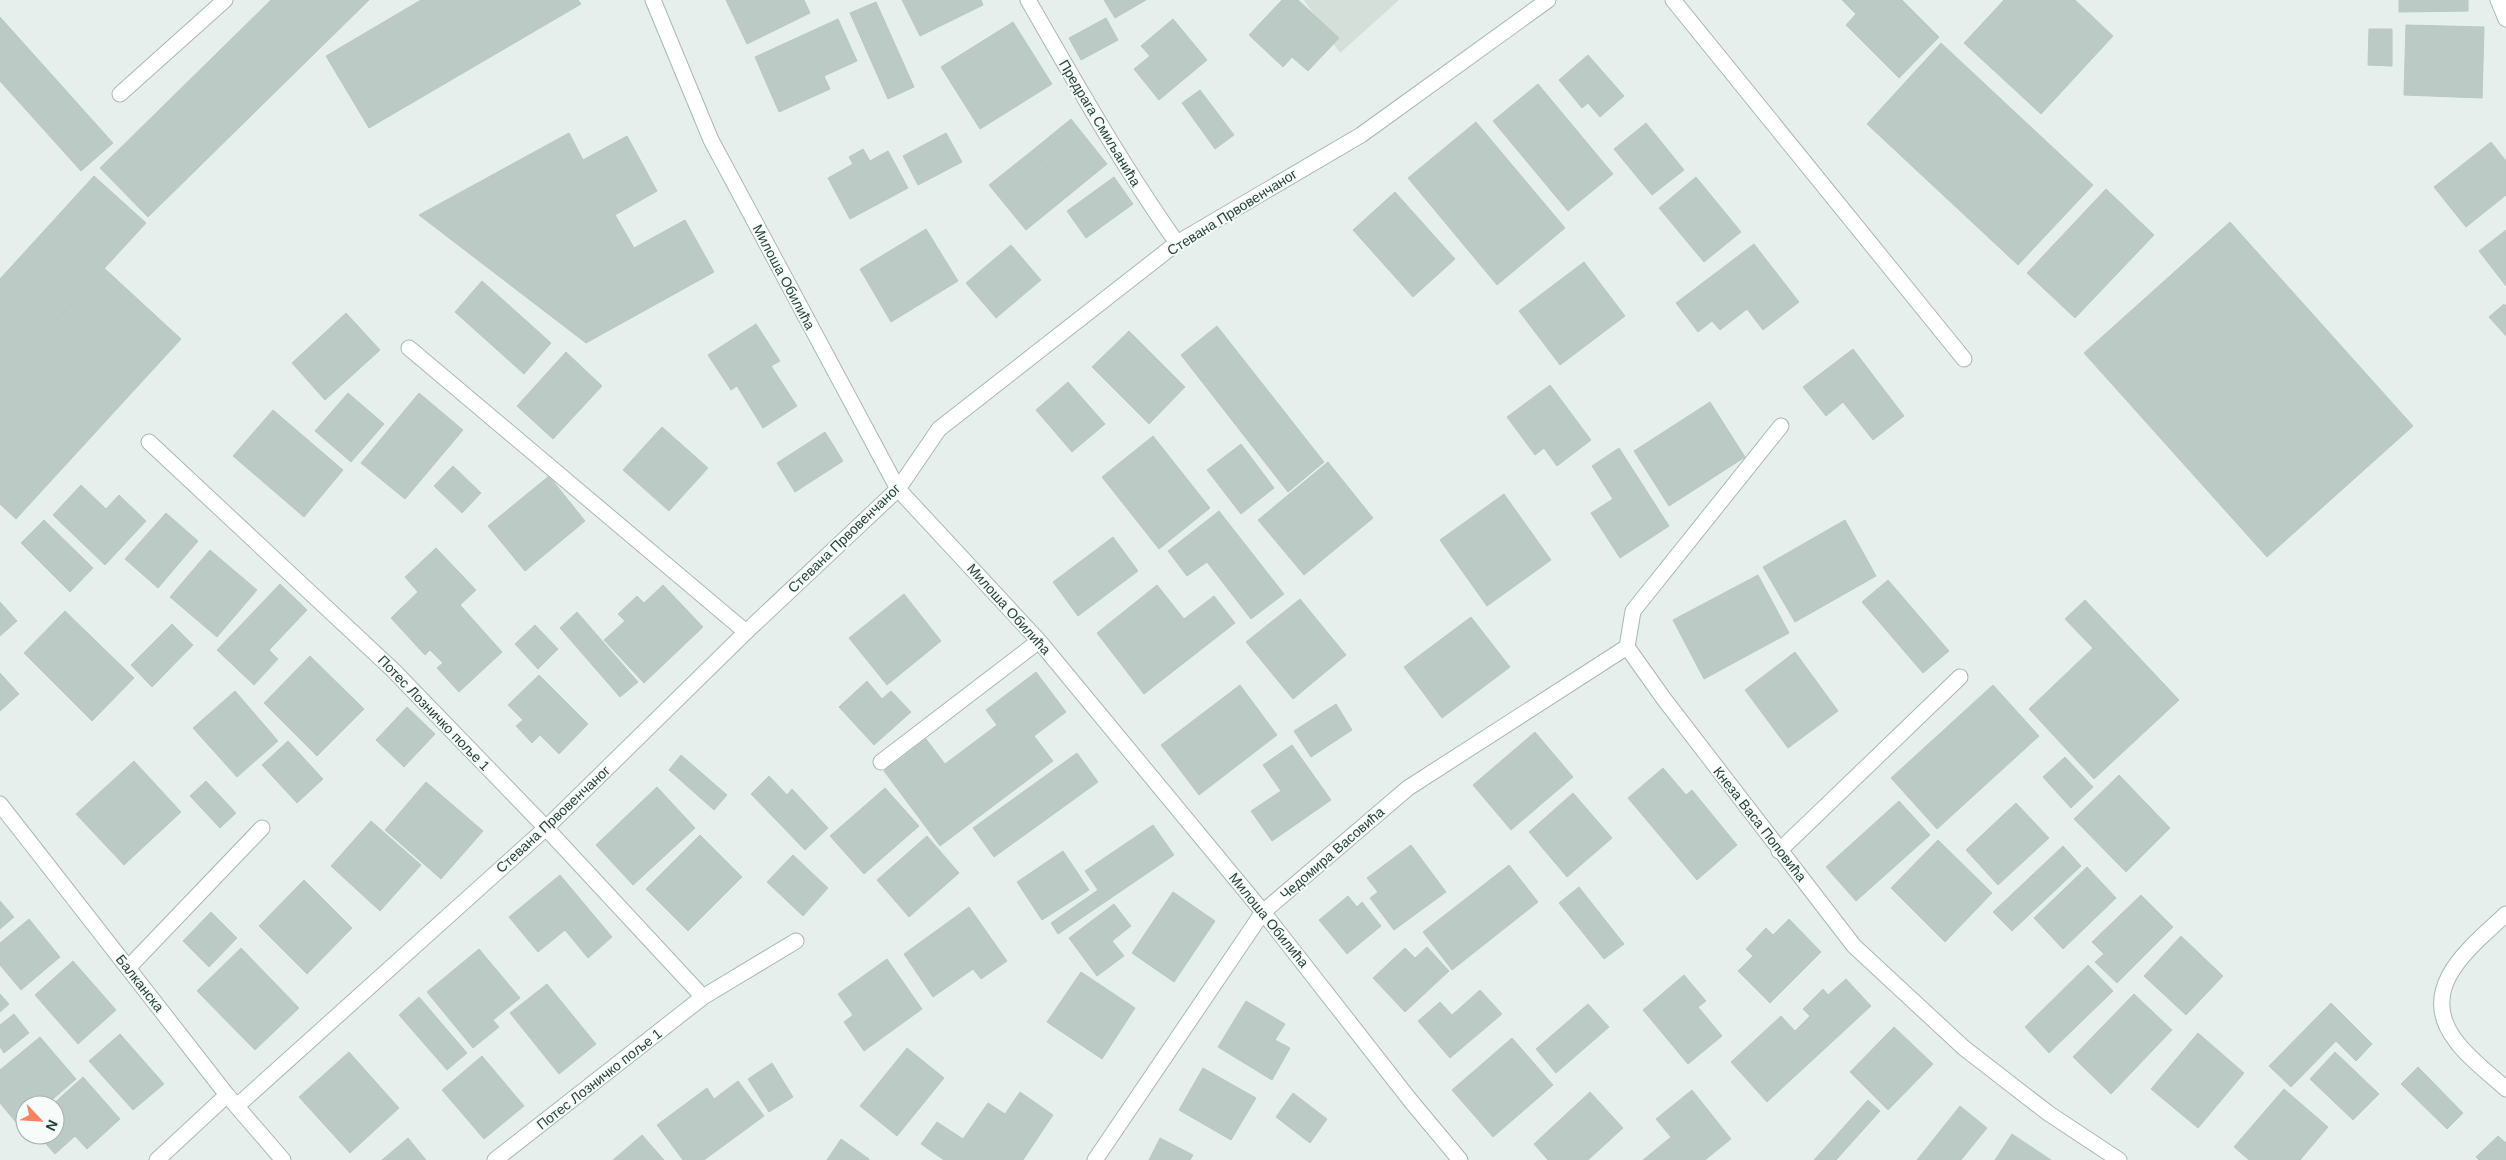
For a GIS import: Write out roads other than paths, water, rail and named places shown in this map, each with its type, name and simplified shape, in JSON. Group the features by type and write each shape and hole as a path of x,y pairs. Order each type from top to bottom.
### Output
{"street":[{"path":"120,94 225,0"},
{"name":"Милоша Обилића","path":"653,0 711,140 898,489 1039,641 1263,912 1410,1100 1460,1160"},
{"name":"Предрага Смиљанића","path":"1028,0 1098,121 1150,205 1177,243"},
{"name":"Стевана Првовенчаног","path":"232,1100 546,828 746,632 898,489 940,429 1177,243 1361,135 1548,0"},
{"path":"1673,0 1964,359"},
{"path":"2498,0 2506,19"},
{"path":"409,348 746,632"},
{"path":"1627,647 1632,610 1781,426"},
{"name":"Потес Лозничко поље 1","path":"150,442 393,670 546,828 703,997"},
{"path":"881,762 1039,641"},
{"name":"Кнеза Васа Поповића","path":"1627,647 1779,851 1854,946 1964,1048 2048,1113 2120,1160"},
{"name":"Чедомира Васовића","path":"1095,1160 1263,912 1408,788 1627,647"},
{"path":"1779,851 1960,677"},
{"name":"Балканска","path":"0,804 232,1100 283,1160"},
{"path":"128,968 262,828"},
{"path":"2506,914 2467,951 2448,973 2442,1000 2444,1020 2456,1041 2506,1089"},
{"name":"Потес Лозничко поље 1","path":"495,1160 703,997 796,941"},
{"path":"157,1160 232,1100"}]}
